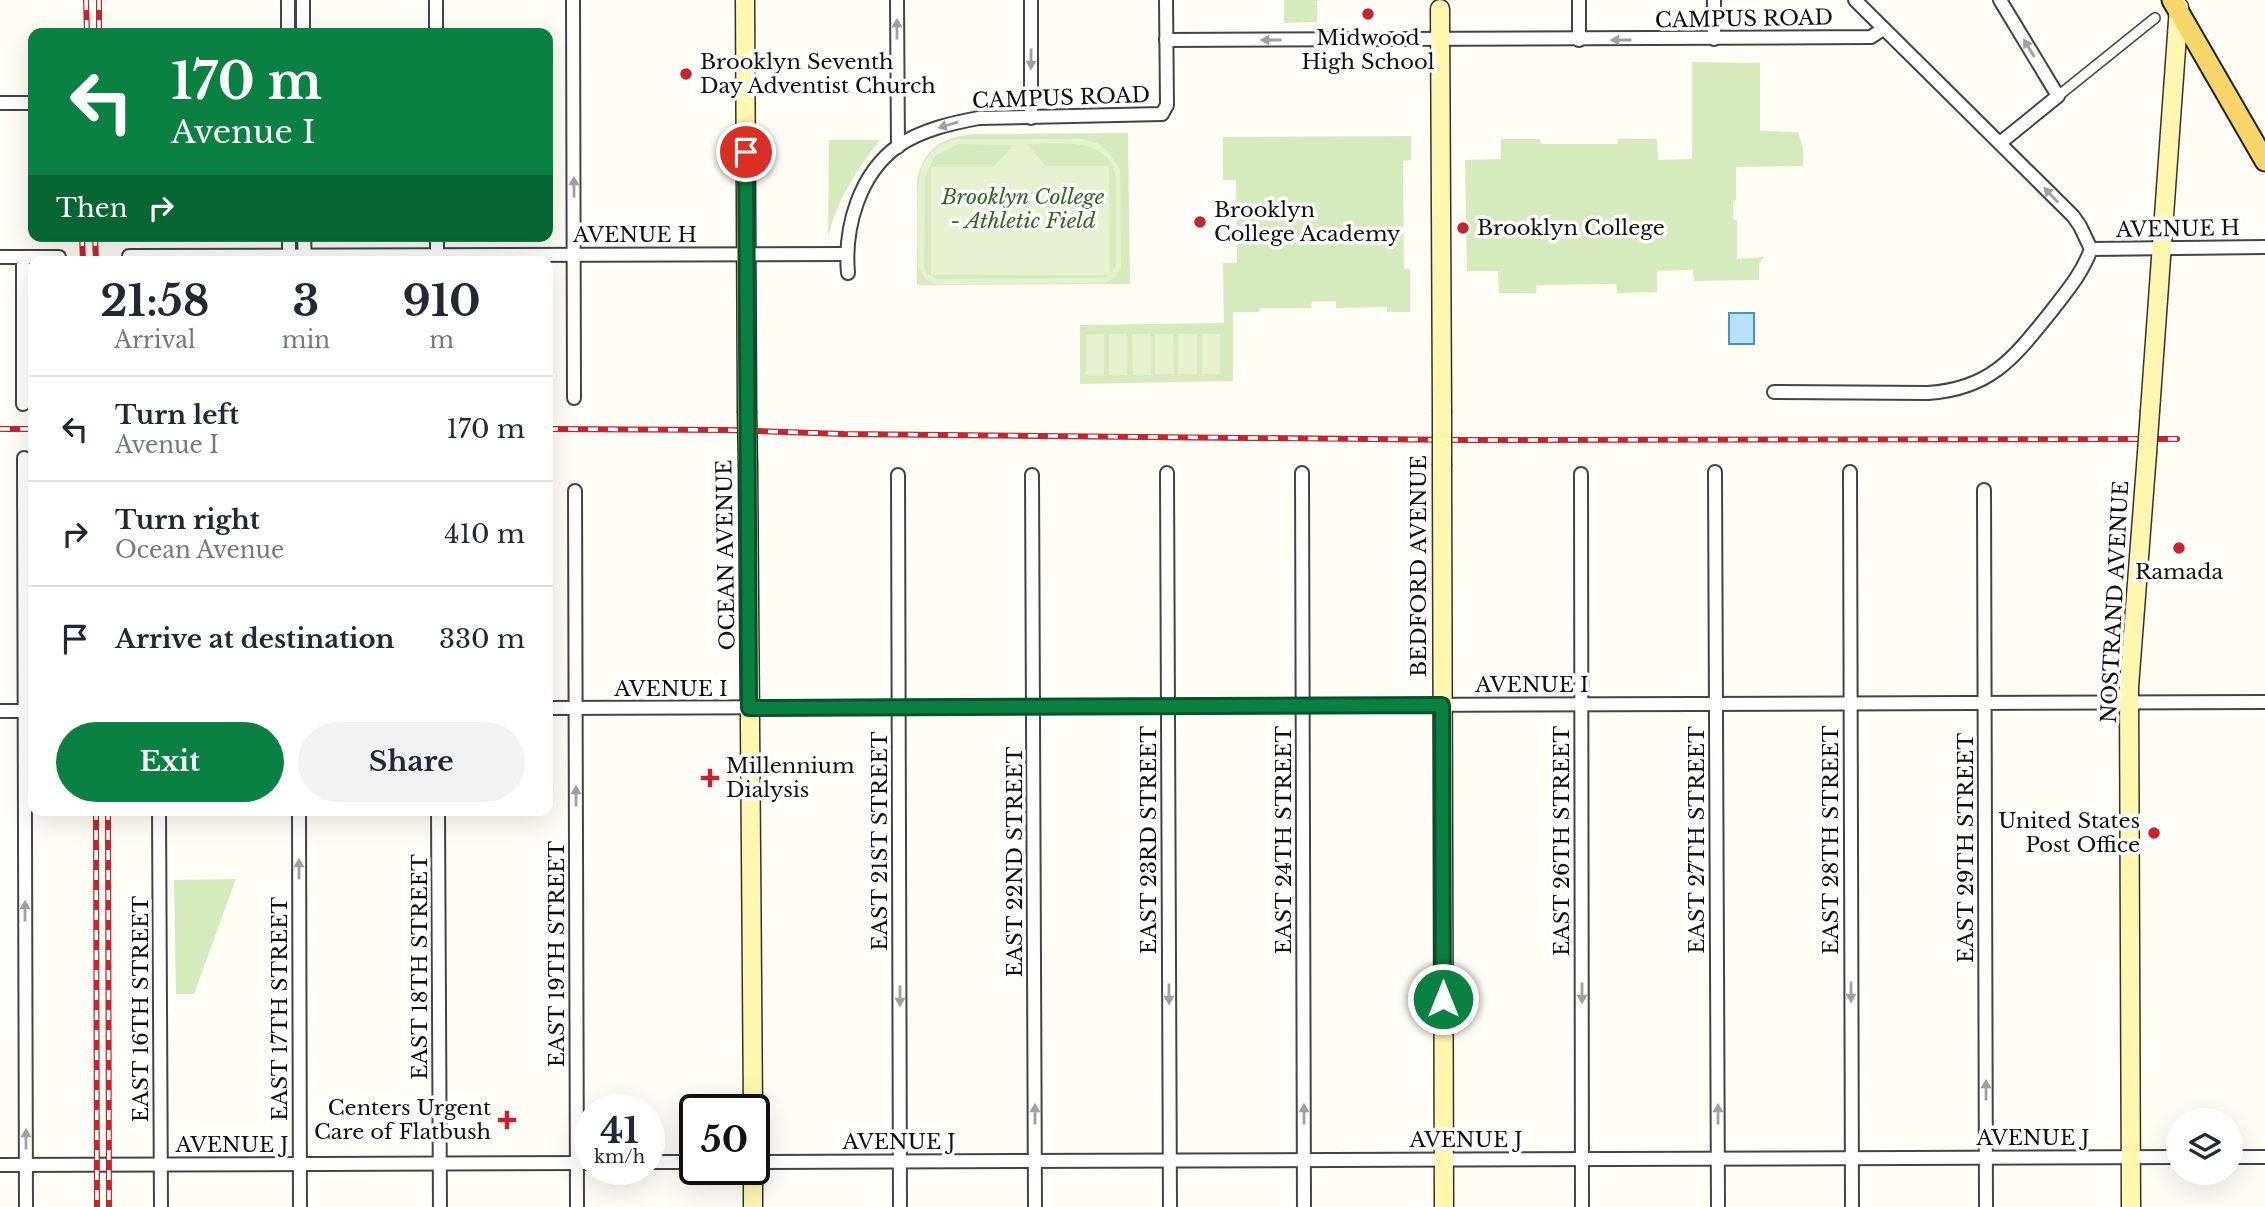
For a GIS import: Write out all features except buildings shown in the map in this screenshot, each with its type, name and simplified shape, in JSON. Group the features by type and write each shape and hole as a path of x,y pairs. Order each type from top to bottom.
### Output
{"main road":[{"name":"OCEAN AVENUE","path":"745,0 753,1094"},
{"path":"2177,4 2265,161"},
{"name":"NOSTRAND AVENUE","path":"2131,1207 2129,702 2177,4"},
{"name":"BEDFORD AVENUE","path":"1440,9 1444,1207"},
{"path":"753,1185 753,1207"}],"street":[{"path":"288,0 288,28"},
{"path":"303,0 303,28"},
{"path":"436,0 436,28"},
{"path":"573,0 574,398"},
{"path":"897,0 898,146"},
{"path":"1031,0 1031,118"},
{"path":"1166,0 1166,40"},
{"path":"1579,0 1579,40"},
{"path":"1714,0 1714,39"},
{"path":"1774,391 1928,393 1963,388 1994,374 2009,362 2072,285 2087,263 2091,249 2073,216 1855,0"},
{"path":"2000,0 2058,96"},
{"path":"2000,143 2155,18"},
{"name":"CAMPUS ROAD","path":"848,272 847,254 853,215 872,176 898,146 958,121 979,118 1162,114 1167,105 1166,40 1871,37 1883,29"},
{"path":"0,103 28,103"},
{"name":"AVENUE H","path":"2091,249 2265,247"},
{"name":"AVENUE H","path":"528,256 847,254"},
{"path":"0,257 28,257"},
{"path":"23,257 23,404"},
{"path":"24,458 28,660"},
{"name":"EAST 27TH STREET","path":"1714,472 1718,1207"},
{"name":"EAST 28TH STREET","path":"1850,472 1852,1207"},
{"name":"EAST 24TH STREET","path":"1302,473 1304,1207"},
{"name":"EAST 23RD STREET","path":"1167,474 1170,1207"},
{"name":"EAST 26TH STREET","path":"1581,474 1582,1207"},
{"name":"EAST 21ST STREET","path":"898,475 900,1207"},
{"name":"EAST 22ND STREET","path":"1032,475 1035,1207"},
{"name":"EAST 29TH STREET","path":"1984,490 1986,1207"},
{"name":"EAST 19TH STREET","path":"575,491 575,708 582,1094"},
{"name":"AVENUE I","path":"553,708 2265,702"},
{"path":"0,711 28,711"},
{"path":"26,1207 28,816"},
{"name":"EAST 16TH STREET","path":"159,816 161,1207"},
{"name":"EAST 17TH STREET","path":"299,816 300,1207"},
{"name":"EAST 18TH STREET","path":"438,816 440,1207"},
{"name":"AVENUE J","path":"770,1162 2166,1157"},
{"path":"2243,1157 2265,1157"},
{"name":"AVENUE J","path":"0,1164 574,1163"},
{"name":"EAST 19TH STREET","path":"577,1207 580,1185"}],"green space":[{"path":"1284,0 1322,0 1317,1 1317,22 1284,23"},
{"path":"1692,62 1760,63 1760,131 1798,132 1803,147 1803,166 1736,167 1733,219 1737,220 1737,259 1764,257 1759,264 1759,280 1694,281 1693,270 1657,271 1657,292 1617,293 1616,284 1537,285 1536,293 1499,293 1498,271 1467,271 1465,160 1501,159 1501,139 1540,139 1541,144 1618,144 1618,139 1657,139 1658,160 1692,159"},
{"name":"Brooklyn College - Athletic Field","path":"1128,133 1130,284 917,285 917,179 925,159 936,146 953,138 974,134"},
{"path":"1411,136 1411,160 1403,161 1404,269 1410,269 1410,312 1387,312 1387,307 1336,308 1336,301 1312,301 1311,308 1260,308 1259,312 1233,312 1233,381 1080,384 1080,325 1224,323 1223,263 1237,263 1236,180 1223,180 1223,137"},
{"name":"Brooklyn College - Athletic Field","path":"957,139 1082,139 1097,143 1107,150 1120,170 1121,267 1115,277 1105,283 936,284 926,280 919,267 920,176 927,158 944,144","holes":["1067,143 1094,148 1112,164 1116,178 1116,266 1110,275 1109,166 1046,166 1027,144","958,144 1014,145 993,167 931,167 931,275 1109,275 1104,278 937,279 929,275 924,267 925,176 935,156"]},
{"path":"829,140 880,140 849,185 828,236"},
{"path":"1104,334 1104,375 1086,375 1086,335"},
{"path":"1109,334 1127,334 1127,375 1109,375"},
{"path":"1132,334 1151,334 1151,375 1133,375"},
{"path":"1155,334 1173,334 1174,374 1155,374"},
{"path":"1178,334 1197,334 1197,374 1178,374"},
{"path":"1202,334 1220,334 1220,374 1202,374"},
{"path":"236,879 194,994 176,994 174,880"}],"water":[{"path":"1729,313 1754,313 1754,344 1729,344"}],"railway":[{"path":"86,0 87,28"},
{"path":"99,0 99,28"},
{"path":"82,242 83,256"},
{"path":"95,242 96,256"},
{"path":"0,429 28,429"},
{"path":"553,429 1465,440 2177,439"},
{"path":"96,816 97,1207"},
{"path":"108,816 109,1207"}],"place":[{"name":"Midwood High School","path":"1368,14"},
{"name":"Brooklyn Seventh Day Adventist Church","path":"686,74"},
{"name":"Brooklyn College Academy","path":"1200,222"},
{"name":"Brooklyn College","path":"1463,228"},
{"name":"Ramada","path":"2179,548"},
{"name":"Millennium Dialysis","path":"710,778"},
{"name":"United States Post Office","path":"2154,833"},
{"name":"Centers Urgent Care of Flatbush","path":"507,1120"}],"route":[{"path":"746,152 749,708 1442,705 1443,999"}]}
